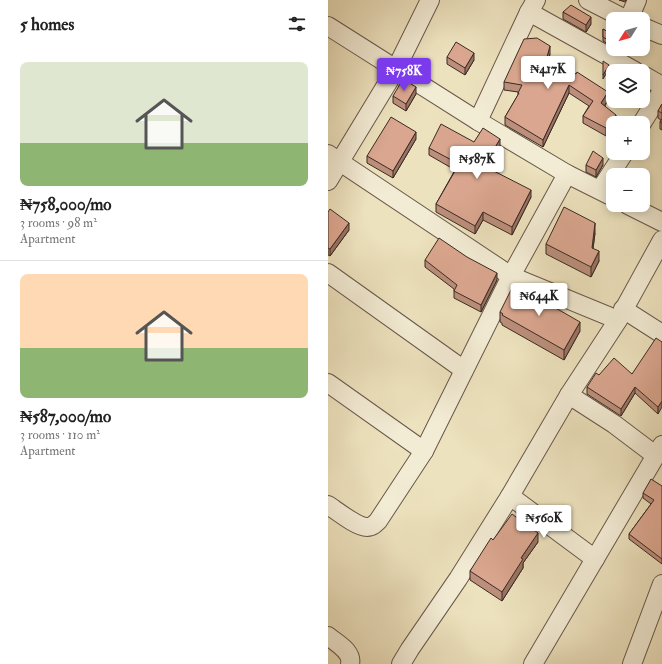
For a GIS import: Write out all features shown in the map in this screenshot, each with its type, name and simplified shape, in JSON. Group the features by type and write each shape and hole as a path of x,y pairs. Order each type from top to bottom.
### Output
{"street":[{"path":"328,181 334,158 396,70 430,0"},
{"path":"588,0 611,12"},
{"path":"632,12 637,0"},
{"path":"478,121 532,6 625,64"},
{"path":"328,26 478,121 567,174 606,194"},
{"path":"650,30 662,35"},
{"path":"650,79 662,86"},
{"path":"646,116 662,91"},
{"path":"334,158 512,276 620,315 662,334"},
{"path":"328,505 361,526 368,527 374,525 378,521 424,451 512,276 567,174"},
{"path":"642,212 662,222"},
{"path":"402,664 410,649 458,579 510,496 569,395 620,315 662,240"},
{"path":"328,273 464,370"},
{"path":"328,383 424,451"},
{"path":"533,664 659,450 614,424 569,395"},
{"path":"510,496 595,559"},
{"path":"632,664 660,592"},
{"path":"328,636 346,650 350,656 350,664"}],"building":[{"path":"571,5 591,17 586,25 563,12"},
{"path":"603,29 606,31 606,39 603,37"},
{"path":"537,38 550,46 547,57 576,74 577,72 606,91 606,95 601,103 616,115 606,116 606,128 583,116 593,101 569,85 543,140 505,117 522,85 504,82 524,39"},
{"path":"456,42 474,53 465,68 447,57"},
{"path":"603,61 608,64 606,64 606,70 603,75"},
{"path":"403,79 416,87 406,104 393,96"},
{"path":"662,104 662,113 658,111"},
{"path":"391,117 416,132 393,171 367,156"},
{"path":"441,124 474,142 483,128 500,139 484,166 531,190 512,227 483,212 475,226 436,204 459,164 429,148"},
{"path":"593,151 603,158 596,170 586,165"},
{"path":"564,207 595,223 592,248 599,251 591,267 546,244"},
{"path":"330,209 349,223 330,249 328,248 328,212"},
{"path":"439,238 467,257 497,273 481,305 454,291 457,285 425,260"},
{"path":"514,284 580,322 564,350 502,315 503,314 500,312"},
{"path":"656,338 662,342 662,401 658,407 635,387 621,409 587,387 596,373 599,375 614,358 632,374"},
{"path":"651,479 662,486 662,559 629,534 654,500 643,493"},
{"path":"512,514 538,533 521,558 523,559 502,592 470,571 491,538 493,540"}]}
